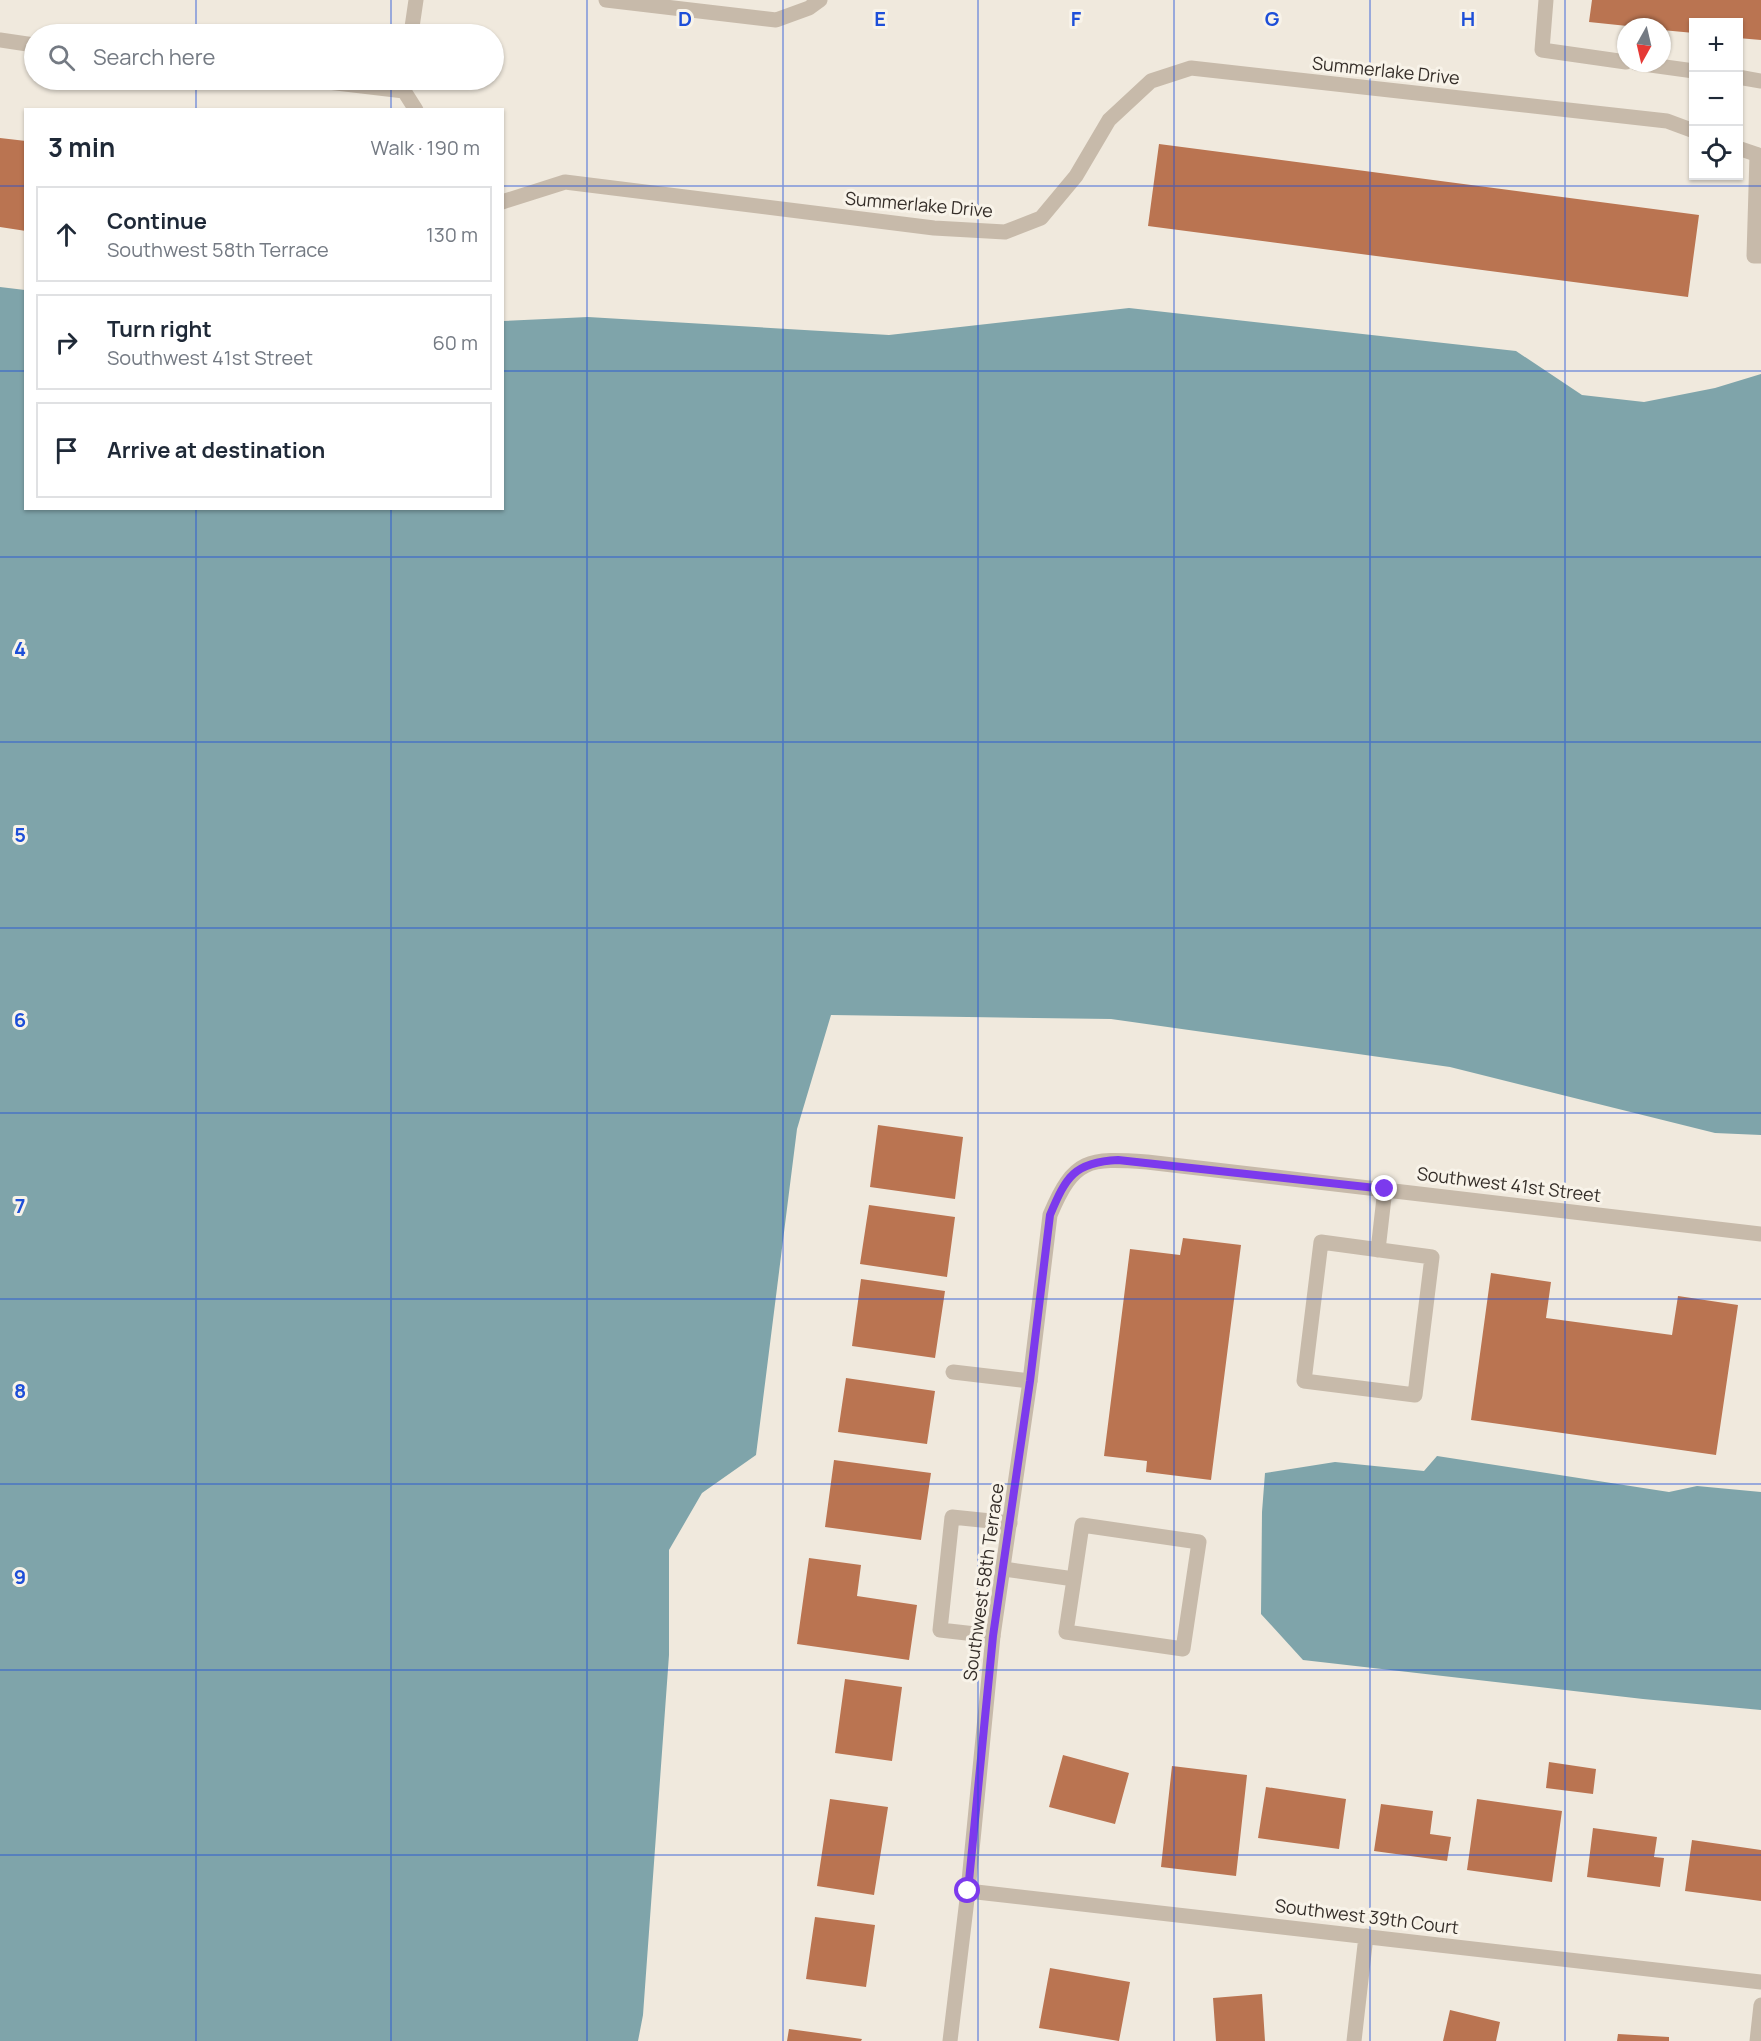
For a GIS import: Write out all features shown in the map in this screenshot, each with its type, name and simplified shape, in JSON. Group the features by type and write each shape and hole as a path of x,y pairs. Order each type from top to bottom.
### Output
{"street":[{"path":"412,24 416,0"},
{"path":"606,0 776,20 808,8 820,0"},
{"path":"1546,0 1542,50 1617,61"},
{"path":"0,40 24,44"},
{"name":"Summerlake Drive","path":"504,201 565,182 934,228 1005,232 1041,218 1076,176 1108,120 1151,81 1191,68 1667,121 1689,129"},
{"path":"1671,68 1689,70"},
{"path":"1743,78 1761,81"},
{"path":"407,90 415,108"},
{"path":"1743,150 1759,155 1754,256 1761,256"},
{"name":"Southwest 41st Street","path":"1075,1171 1096,1161 1118,1160 1761,1234"},
{"name":"Southwest 58th Terrace","path":"950,2041 968,1891 993,1636 1030,1381 1050,1215 1061,1189 1075,1171"},
{"path":"1378,1250 1385,1189"},
{"path":"1321,1242 1378,1250 1432,1257 1415,1395 1304,1381 1321,1242"},
{"path":"953,1372 1030,1381"},
{"path":"993,1636 940,1630 952,1517 1010,1523"},
{"path":"1082,1524 1199,1542 1183,1650 1066,1632 1074,1580 1082,1524"},
{"path":"1004,1569 1074,1580"},
{"name":"Southwest 39th Court","path":"968,1891 1761,1982"},
{"path":"1354,2041 1366,1936"},
{"path":"1757,2041 1761,2005"}],"water":[{"path":"0,287 24,290 24,510 504,510 504,321 588,317 889,335 1129,308 1516,351 1582,395 1644,402 1715,388 1761,374 1761,1135 1715,1133 1450,1067 1111,1019 831,1015 797,1129 756,1455 702,1493 669,1550 669,1655 643,2015 638,2041 0,2041"},
{"path":"1437,1456 1669,1492 1697,1486 1761,1492 1761,1710 1643,1699 1303,1660 1261,1614 1262,1512 1265,1473 1335,1462 1424,1471"}],"building":[{"path":"1592,0 1761,0 1761,40 1743,38 1743,18 1689,18 1689,33 1671,31 1671,18 1617,18 1617,25 1589,22"},
{"path":"0,138 24,141 24,231 0,227"},
{"path":"1159,144 1699,215 1688,297 1148,226"},
{"path":"878,1125 963,1137 955,1199 870,1187"},
{"path":"869,1205 955,1217 947,1277 860,1264"},
{"path":"1183,1238 1241,1245 1211,1480 1146,1472 1147,1461 1104,1456 1130,1249 1180,1255"},
{"path":"1491,1273 1551,1282 1546,1318 1672,1335 1678,1296 1738,1305 1716,1455 1471,1420"},
{"path":"861,1279 945,1291 935,1358 852,1346"},
{"path":"846,1378 935,1391 927,1444 838,1432"},
{"path":"834,1460 931,1473 921,1540 825,1527"},
{"path":"809,1558 861,1565 857,1596 917,1605 909,1660 797,1644"},
{"path":"845,1679 902,1687 892,1761 835,1753"},
{"path":"1063,1755 1129,1773 1115,1824 1049,1807"},
{"path":"1549,1762 1596,1769 1593,1794 1546,1788"},
{"path":"1172,1766 1247,1775 1236,1876 1161,1867"},
{"path":"1266,1787 1346,1799 1339,1849 1258,1838"},
{"path":"830,1799 888,1807 874,1895 817,1886"},
{"path":"1477,1799 1562,1811 1552,1882 1467,1870"},
{"path":"1381,1804 1433,1811 1430,1834 1451,1837 1447,1861 1374,1851"},
{"path":"1593,1828 1657,1837 1654,1857 1664,1858 1660,1887 1587,1877"},
{"path":"1692,1840 1761,1850 1761,1901 1685,1891"},
{"path":"815,1917 875,1925 866,1987 806,1979"},
{"path":"1050,1968 1130,1982 1119,2041 1039,2028"},
{"path":"1262,1994 1265,2041 1216,2041 1213,1998"},
{"path":"1450,2010 1500,2022 1496,2041 1443,2041"},
{"path":"789,2029 862,2039 861,2041 787,2041"},
{"path":"1618,2034 1669,2037 1669,2041 1617,2041"}],"route":[{"path":"968,1891 993,1636 1030,1381 1050,1215 1061,1189 1075,1171 1096,1161 1118,1160 1385,1189"}]}
